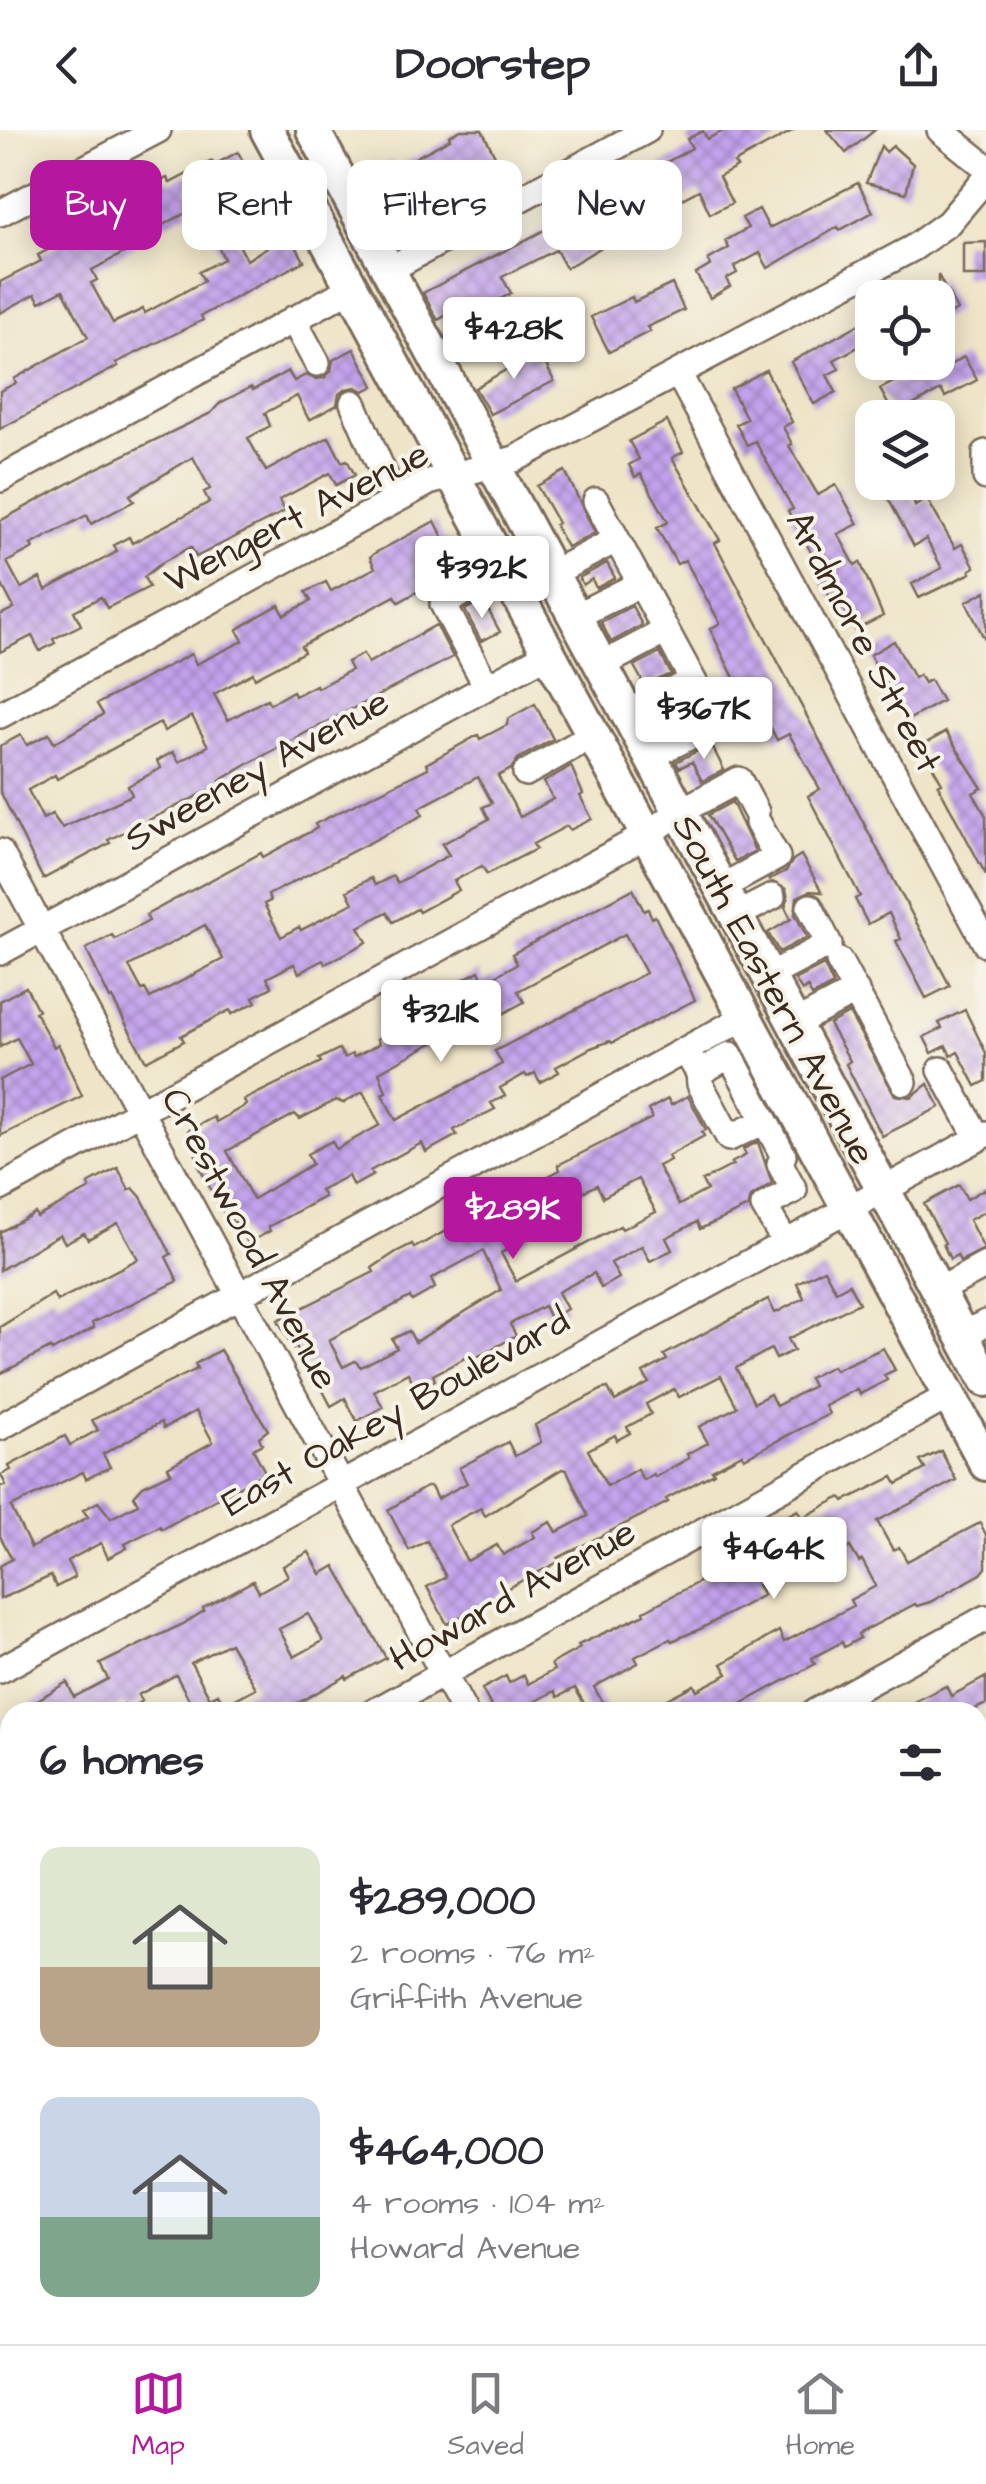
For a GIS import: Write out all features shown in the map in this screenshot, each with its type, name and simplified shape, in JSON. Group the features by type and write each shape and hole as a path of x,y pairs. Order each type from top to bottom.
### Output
{"main road":[{"name":"South Eastern Avenue","path":"267,130 745,1017 778,1123 848,1208 986,1464"},
{"name":"South Eastern Avenue","path":"312,130 938,1291 974,1329 986,1380"}],"street":[{"path":"0,213 158,130"},
{"path":"388,270 647,130"},
{"path":"940,130 986,168"},
{"name":"Wengert Avenue","path":"0,715 429,482 515,459 914,248 948,223 986,178"},
{"path":"0,478 352,288"},
{"path":"293,320 317,363"},
{"name":"Ardmore Street","path":"678,372 986,944"},
{"path":"353,403 395,500"},
{"path":"986,453 986,477"},
{"path":"596,501 716,723 650,758"},
{"path":"550,574 616,540"},
{"path":"487,687 442,604 504,570"},
{"path":"574,617 640,584"},
{"path":"600,666 666,631"},
{"name":"Sweeney Avenue","path":"0,952 549,652"},
{"path":"626,714 693,681"},
{"path":"526,773 593,736"},
{"path":"0,1188 647,835 679,812 738,780 777,857 728,902"},
{"name":"Crestwood Avenue","path":"0,852 459,1702"},
{"path":"728,902 772,897"},
{"path":"768,976 830,944 810,908"},
{"path":"839,961 904,1082"},
{"path":"794,1024 856,991"},
{"path":"0,1427 745,1017"},
{"path":"685,1050 729,1138 778,1123 783,1155 780,1164 794,1190 764,1206 784,1242"},
{"path":"698,1073 730,1055 764,1085"},
{"path":"941,1070 982,1136"},
{"name":"East Oakey Boulevard","path":"0,1670 982,1136"},
{"path":"938,1291 986,1265"},
{"name":"Howard Avenue","path":"392,1702 949,1396"},
{"path":"832,1702 986,1618"}],"building":[{"path":"461,130 482,130 496,158 411,160 450,139"},
{"path":"725,130 794,130 734,163 737,167 719,177 732,203 710,214 699,190 682,199 682,160 670,160 692,148 687,139 703,131 707,139"},
{"path":"827,130 875,130 846,153"},
{"path":"881,146 886,152 893,146 913,164 906,193 866,183"},
{"path":"238,152 242,160 223,160"},
{"path":"182,177 182,215 162,225 162,181 167,178 170,183"},
{"path":"858,183 873,212 840,230 838,227 768,268 760,253 734,267 737,273 726,279 730,286 710,298 696,274 711,265 708,260 729,248 725,241 748,228 742,218 759,209 769,228"},
{"path":"542,231 542,250 556,250 502,277 511,293 499,300 504,309 480,322 469,302 438,320 423,293 506,250 522,250 522,242"},
{"path":"986,242 986,276 963,276 963,243"},
{"path":"48,250 129,250 92,270 97,280 91,283 113,323 143,309 145,313 204,281 199,272 224,259 220,250 242,250 247,260 263,250 298,250 304,261 0,429 0,391 88,337 63,290 40,302 35,294 0,313 0,282 41,261 38,255"},
{"path":"556,250 597,250 566,268"},
{"path":"672,284 684,310 647,327 650,331 609,352 591,317 632,297 634,302"},
{"path":"855,326 855,349 834,360 839,369 827,375 836,392 814,404 791,362"},
{"path":"354,349 374,386 364,391 356,387 346,389 339,394 337,405 309,420 297,396 265,413 270,426 248,438 266,471 329,437 342,462 347,460 355,475 336,485 330,473 279,500 285,511 196,557 191,547 163,562 144,577 149,587 107,608 101,597 74,611 81,625 53,639 55,643 40,651 32,636 0,652 0,615 14,608 0,581 0,521 211,413 220,403 251,387 253,390 288,371 294,381 306,375 324,378 331,371 333,360","holes":["193,457 210,489 204,492 209,502 206,504 132,543 129,537 114,545 117,551 113,554 46,590 40,578 21,588 7,562 87,515 91,524 134,501 130,495"]},
{"path":"518,351 522,358 534,352 554,381 490,414 475,388 509,368 504,358"},
{"path":"964,357 977,380 945,397 941,390 922,400 886,400 880,389 898,380 955,380 955,362"},
{"path":"766,370 792,422 783,427 792,444 789,446 818,495 836,485 858,524 838,534 855,565 860,562 883,616 855,630 837,593 830,597 816,572 821,570 788,511 793,509 755,441 747,445 736,424 747,419 731,389"},
{"path":"667,421 683,452 672,458 720,540 715,543 950,986 926,998 896,941 901,939 889,913 868,924 855,899 860,896 808,796 820,789 789,734 777,740 756,699 749,702 734,678 710,629 720,623 685,560 677,564 657,528 668,522 641,474 635,477 629,465 639,459 629,441"},
{"path":"565,471 595,533 567,547 537,486"},
{"path":"889,500 913,500 915,506 928,500 955,548 962,544 975,567 971,573 919,598 912,584 942,568 926,539 914,546"},
{"path":"435,521 450,551 443,555 449,565 439,570 446,583 428,595 424,588 399,602 395,596 301,646 304,652 214,694 228,720 267,699 270,704 293,691 295,696 316,685 317,688 351,670 347,662 363,654 368,663 436,625 453,657 248,764 220,781 222,784 108,840 110,843 43,879 0,791 0,746 21,735 27,745 49,734 54,743 103,714 97,704 191,654 196,664 243,641 237,630 279,605 284,615 311,601 306,592 326,582 331,591 375,568 370,557","holes":["192,716 208,746 179,762 173,752 157,761 161,768 128,786 132,795 62,828 52,814 43,819 28,790 55,775 57,779 160,723 164,731"]},
{"path":"607,563 615,578 596,588 592,579 583,585 579,578"},
{"path":"986,591 986,642 966,602"},
{"path":"483,600 500,632 481,641 465,610"},
{"path":"632,606 642,625 611,642 601,622"},
{"path":"894,641 914,678 919,675 924,683 930,680 942,701 906,721 870,655"},
{"path":"660,653 671,674 645,686 634,666"},
{"path":"686,702 694,716 664,731 657,717"},
{"path":"535,704 553,739 498,776 520,817 553,799 544,782 571,766 592,819 570,830 567,826 533,844 536,849 487,874 482,866 454,881 459,890 419,912 417,909 393,922 387,912 359,927 367,942 325,964 323,960 299,973 294,964 267,978 272,987 253,997 256,1002 232,1014 230,1010 181,1036 184,1041 146,1061 86,949 149,921 146,915 428,768 426,764 478,735 480,739 507,725 508,719","holes":["478,777 492,803 483,807 489,819 442,844 449,855 397,883 393,876 375,885 371,878 347,891 353,903 281,937 264,904 270,901 268,895 423,815 419,808","205,925 223,959 150,998 129,966"]},
{"path":"946,732 982,788 973,793 986,816 986,875 921,746"},
{"path":"711,744 724,770 702,781 692,762 679,768 676,762"},
{"path":"732,802 755,851 735,861 708,815"},
{"path":"801,855 822,892 810,891 797,897 795,914 807,937 779,952 768,933 791,919 785,907 786,889 769,880 786,871"},
{"path":"633,889 644,911 648,909 652,918 655,916 695,1000 612,1043 591,1048 556,1067 559,1072 540,1082 535,1073 527,1077 525,1074 500,1088 505,1096 491,1103 495,1109 454,1130 457,1135 426,1152 422,1143 370,1171 373,1175 353,1186 348,1176 320,1190 324,1197 268,1227 270,1231 248,1243 237,1221 233,1223 228,1213 225,1215 208,1184 196,1155 200,1154 188,1131 214,1117 216,1122 246,1105 244,1100 339,1049 344,1058 352,1054 354,1057 379,1044 377,1039 389,1033 386,1027 416,1011 414,1006 479,971 484,982 517,964 512,954","holes":["625,934 646,973 495,1051 502,1064 396,1120 382,1094 386,1092 379,1072 480,1017 484,1024 524,1002 518,991","363,1092 380,1125 336,1149 332,1141 307,1154 312,1164 253,1199 227,1151 295,1114 300,1119 336,1100 343,1103"]},
{"path":"824,965 833,985 812,996 807,987 802,991 795,980"},
{"path":"26,987 38,1010 35,1012 54,1047 58,1044 82,1096 0,1136 0,1080 31,1064 17,1038 0,1047 0,1001"},
{"path":"965,1010 986,1053 986,1081 976,1086 958,1052 951,1056 946,1046 932,1053 924,1037 942,1028 939,1023"},
{"path":"849,1013 895,1095 911,1097 928,1084 940,1107 882,1136 846,1064 850,1061 829,1024"},
{"path":"688,1096 706,1130 702,1132 704,1136 658,1166 679,1205 707,1190 702,1181 733,1165 746,1155 743,1149 758,1142 772,1183 751,1197 748,1207 700,1229 697,1222 666,1238 672,1250 650,1261 642,1246 611,1263 619,1278 601,1288 594,1273 558,1292 567,1309 550,1318 544,1306 510,1324 516,1336 433,1375 435,1380 417,1389 408,1373 374,1391 383,1407 357,1421 345,1398 331,1406 310,1366 307,1368 296,1346 293,1348 278,1320 374,1272 372,1268 396,1252 412,1244 414,1248 466,1220 464,1216 483,1206 489,1216 522,1199 531,1192 528,1187 560,1170 558,1165 652,1118 648,1110 668,1099 671,1105","holes":["638,1179 656,1212 622,1229 620,1226 516,1281 501,1253 530,1237 521,1221 550,1205 554,1213 574,1202 571,1198 597,1185 603,1197","483,1251 501,1290 415,1342 409,1331 392,1339 397,1348 361,1367 355,1361 343,1367 329,1340 435,1288 431,1279"]},
{"path":"118,1168 129,1190 133,1188 141,1197 158,1229 171,1254 166,1257 178,1281 92,1323 94,1328 52,1351 50,1348 0,1374 0,1327 53,1294 57,1301 138,1259 118,1223 88,1239 84,1233 65,1243 60,1234 0,1270 0,1232 90,1189 88,1184"},
{"path":"959,1185 967,1199 986,1188 986,1211 969,1220 984,1249 960,1261 957,1255 950,1259 924,1204"},
{"path":"824,1269 836,1291 849,1284 859,1303 788,1339 794,1350 776,1359 771,1349 736,1368 754,1403 770,1394 776,1406 813,1386 809,1378 883,1348 895,1370 884,1375 887,1380 860,1394 857,1389 825,1406 829,1414 712,1470 714,1473 666,1499 668,1502 558,1558 560,1561 504,1590 506,1594 447,1624 427,1587 446,1577 427,1541 409,1550 388,1510 426,1487 431,1487 437,1499 467,1483 459,1468 508,1442 515,1456 541,1442 535,1425 603,1389 608,1388 615,1401 649,1383 643,1373 667,1360 664,1355 768,1299 775,1313 804,1298 797,1283","holes":["721,1376 737,1407 699,1427 708,1443 655,1477 653,1474 643,1480 637,1469 607,1486 588,1450 615,1435 617,1440 630,1433 627,1427 651,1414 646,1404 674,1389 679,1397","562,1469 567,1470 588,1516 557,1532 551,1522 532,1532 535,1537 503,1555 497,1545 467,1561 448,1525 481,1508 485,1516"]},
{"path":"220,1350 268,1430 259,1437 262,1444 253,1449 265,1472 162,1529 160,1526 125,1544 127,1548 108,1558 101,1543 67,1561 75,1577 56,1587 51,1576 0,1599 0,1566 12,1559 0,1536 0,1486 6,1485 1,1475 11,1470 9,1466 65,1436 70,1445 98,1430 92,1420 197,1369 195,1364","holes":["196,1411 213,1442 168,1467 171,1473 143,1486 134,1496 138,1504 111,1518 98,1502 83,1510 88,1517 31,1548 11,1507 83,1472 86,1479 110,1467 103,1454 161,1422 164,1428"]},
{"path":"941,1451 956,1480 877,1521 893,1550 899,1547 907,1561 980,1523 986,1535 986,1568 981,1574 858,1634 860,1638 844,1647 842,1642 812,1658 815,1664 745,1702 666,1702 694,1685 697,1690 728,1674 722,1664 779,1631 784,1642 853,1606 850,1600 876,1586 862,1560 859,1562 850,1547 843,1551 839,1544 757,1585 763,1595 700,1629 635,1657 638,1663 594,1687 602,1702 583,1702 575,1688 558,1697 555,1691 534,1702 489,1702 482,1689 506,1676 509,1683 524,1675 528,1684 554,1670 551,1664 580,1648 578,1645 645,1614 644,1611 726,1564 792,1530 785,1517 798,1510 802,1518 841,1497 844,1501 893,1477 897,1484 925,1469 920,1461"},
{"path":"309,1552 321,1574 335,1566 386,1658 300,1702 230,1702 256,1688 230,1643 191,1663 210,1698 218,1694 222,1702 190,1702 176,1675 138,1695 140,1702 34,1702 67,1682 74,1697 108,1679 100,1664 183,1624 203,1608 253,1581 259,1592 288,1576 283,1566","holes":["308,1614 323,1641 294,1657 279,1629"]},
{"path":"986,1677 986,1702 914,1702 946,1686 951,1696"}]}
